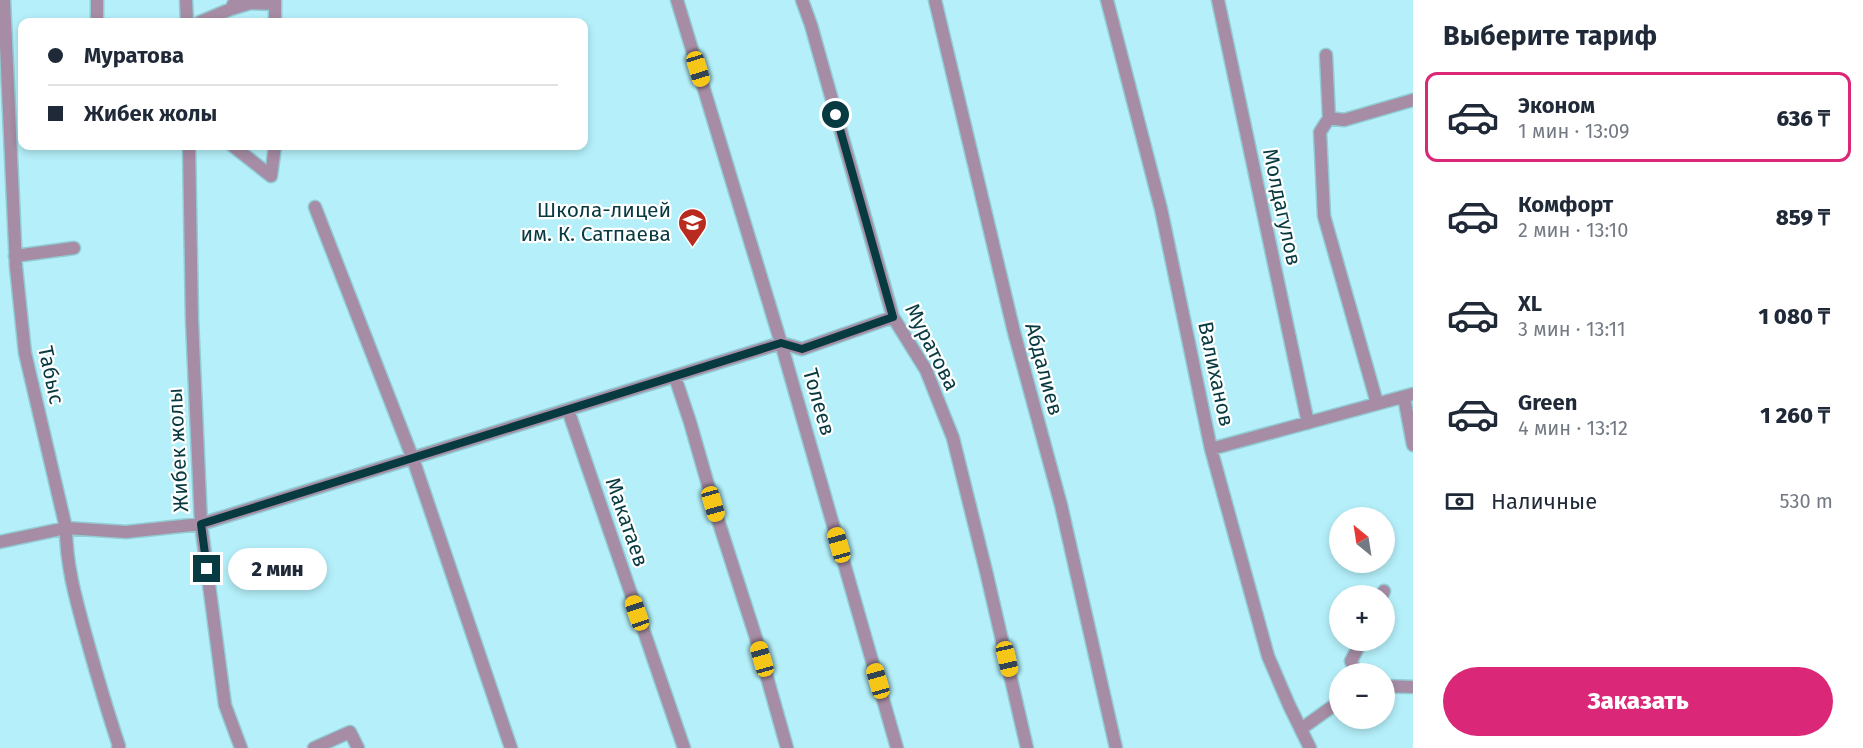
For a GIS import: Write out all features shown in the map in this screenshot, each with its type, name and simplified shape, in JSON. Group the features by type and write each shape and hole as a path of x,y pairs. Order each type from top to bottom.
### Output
{"street":[{"name":"Табыс","path":"4,0 4,87 15,256 25,353 66,528 66,549 78,607 118,747"},
{"path":"96,18 97,0"},
{"path":"186,0 187,18"},
{"name":"Толеев","path":"677,0 781,343 897,748"},
{"name":"Муратова","path":"802,0 893,317 926,370 953,438 1027,748"},
{"name":"Абдалиев","path":"935,0 1014,332 1061,505 1116,748"},
{"name":"Валиханов","path":"1107,0 1161,208 1211,449 1268,656 1308,746"},
{"name":"Молдагулов","path":"1218,0 1308,423"},
{"path":"208,18 233,5 275,2 275,18"},
{"path":"1326,55 1329,118 1320,132 1324,216 1377,403"},
{"path":"1329,118 1344,120 1413,100"},
{"name":"Жибек жолы","path":"189,150 192,320 201,524 225,705 241,748"},
{"path":"238,150 272,176 275,150"},
{"path":"315,207 413,459 511,748"},
{"path":"15,256 74,248"},
{"path":"0,542 66,528 126,532 201,524 781,343 802,349 893,317"},
{"path":"675,376 718,524 756,638 787,748"},
{"path":"1211,449 1408,395 1413,446"},
{"name":"Макатаев","path":"568,410 684,748"},
{"path":"1395,686 1413,687"},
{"path":"1300,729 1329,709"},
{"path":"314,748 350,732 358,748"}],"place":[{"name":"Школа-лицей им. К. Сатпаева","path":"692,248"}],"route":[{"path":"207,569 201,524 781,343 802,349 893,317 836,115"}]}
